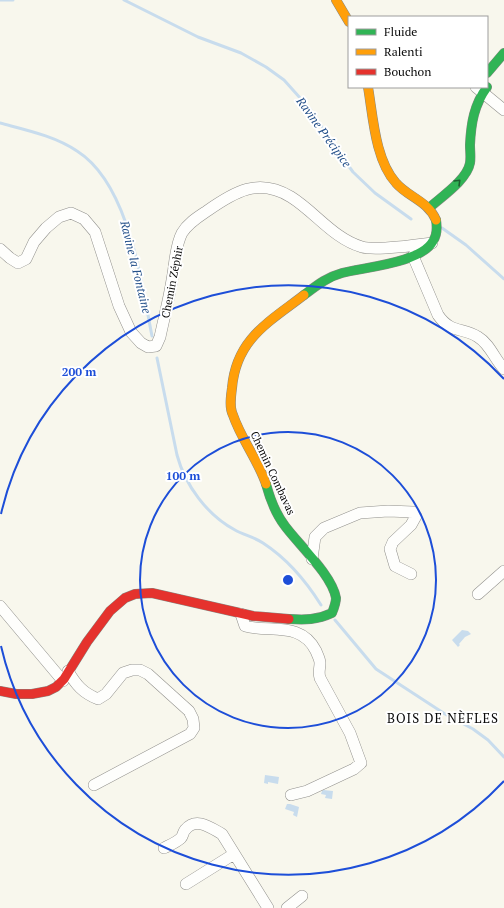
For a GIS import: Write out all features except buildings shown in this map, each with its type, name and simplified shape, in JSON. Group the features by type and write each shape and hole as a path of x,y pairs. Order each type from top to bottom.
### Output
{"street":[{"path":"336,0 348,20"},
{"path":"488,72 504,53"},
{"path":"368,88 378,146 388,169 399,187 429,208 435,219 437,228 432,243"},
{"path":"429,208 455,186 467,172 470,164 472,113 482,88 504,110"},
{"path":"450,178 462,165 464,157 464,116"},
{"name":"Chemin Zéphir","path":"0,248 10,258 18,263 26,259 34,242 46,228 59,217 71,213 84,219 95,232 119,306 131,332 141,343 148,347 156,346 160,337 182,233 196,218 226,198 242,190 249,188 276,190 291,197 347,242 364,248 415,246 432,243"},
{"path":"420,201 429,193"},
{"name":"Chemin Combavas","path":"63,681 68,670 114,605 125,597 141,593 152,593 253,616 307,620 322,618 332,613 336,597 330,585 278,516 260,470 232,415 232,380 238,360 251,338 305,294 330,278 365,267 401,260 413,256 421,253 432,243"},
{"path":"413,256 438,316 443,323 456,330 478,337 484,342 504,369"},
{"path":"312,560 316,537 324,528 360,513 388,511 413,512 416,516 411,526 393,542 390,548 396,566 410,574"},
{"path":"478,594 504,571"},
{"path":"0,606 63,681 55,687 41,693 27,695 0,691"},
{"path":"241,614 245,626 287,630 304,636 316,650 320,663 318,673 350,734 361,763 354,769 308,791 291,795"},
{"path":"68,670 74,683 88,695 98,699 106,694 124,673 132,670 140,670 148,674 189,711 193,719 194,728 190,734 94,785"},
{"path":"164,848 182,838 184,831 191,824 200,823 222,834 268,908"},
{"path":"186,884 234,854"},
{"path":"287,908 302,896"}],"water":[{"path":"462,630 468,631 471,634 465,637 458,647 452,640"},
{"path":"265,775 279,777 278,784 268,782 268,784 264,783"},
{"path":"323,790 333,791 332,799 325,798 326,795 321,794"},
{"path":"287,804 299,807 297,817 293,815 294,812 285,809"}],"waterway":[{"name":"Ravine Précipice","path":"0,0 13,0"},
{"name":"Ravine Précipice","path":"124,0 198,37 241,53 266,67 284,80 310,109 353,172 375,193 411,219"},
{"name":"Ravine la Fontaine","path":"0,123 59,141 77,151 95,166 109,186 121,210 130,235 143,289 152,336"},
{"name":"Ravine Précipice","path":"442,228 466,245 504,279"},
{"name":"Ravine la Fontaine","path":"157,358 177,455 191,488 206,508 225,524 238,532 260,541 288,563 309,587 321,605"},
{"name":"Ravine la Fontaine","path":"335,620 376,669 445,714 473,729 488,740 504,757"}],"traffic: fast":[{"path":"488,72 504,53"},
{"path":"429,208 459,182 468,169 470,163 470,137 472,122 476,107 486,88"},
{"path":"304,295 322,282 342,273 392,263 417,254 427,248 433,241 437,225 436,220"},
{"path":"266,484 278,516 291,534 322,570 333,589 336,598 332,613 311,619 289,619"}],"traffic: slow":[{"path":"336,0 348,20"},
{"path":"368,88 376,137 383,162 396,183 428,208 436,220"},
{"path":"266,484 259,466 240,433 232,412 231,398 235,371 247,344 256,333 304,295"}],"traffic: jam":[{"path":"0,691 16,694 32,694 48,691 56,687 64,679 87,642 110,611 125,598 135,594 152,593 253,616 289,619"}],"district":[{"name":"BOIS DE NÈFLES","path":"443,718"}]}
